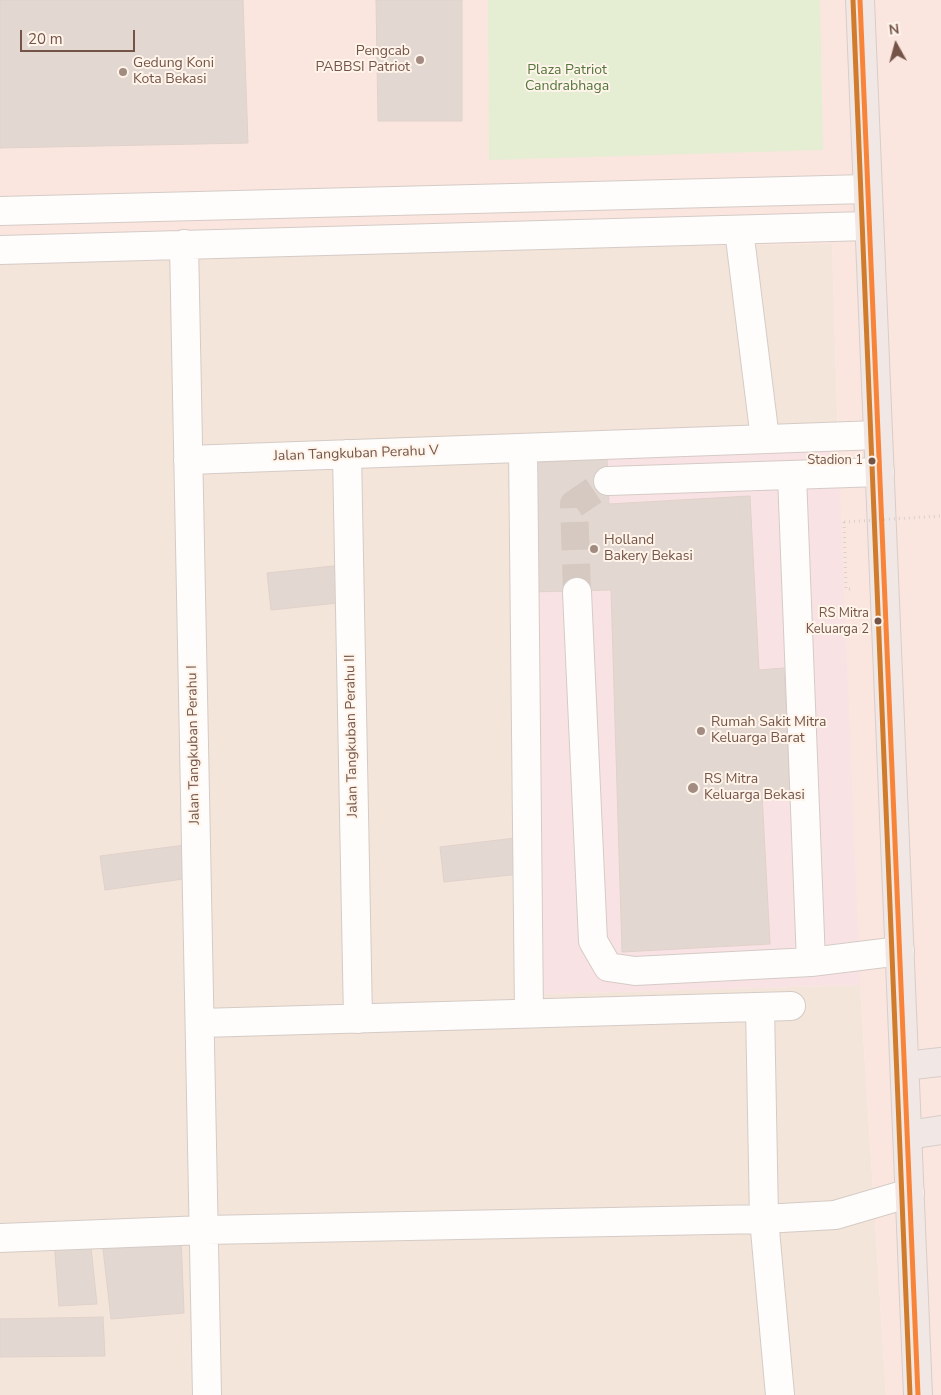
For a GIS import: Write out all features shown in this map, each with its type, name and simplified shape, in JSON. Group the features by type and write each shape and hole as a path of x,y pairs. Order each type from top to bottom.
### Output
{"highway":[{"path":"860,0 918,1395"},
{"path":"905,1066 941,1062"},
{"path":"908,1135 941,1130"}],"street":[{"path":"0,210 867,189"},
{"path":"0,250 184,252 868,226"},
{"path":"740,230 765,439"},
{"name":"Jalan Tangkuban Perahu I","path":"184,252 207,1395"},
{"name":"Jalan Tangkuban Perahu V","path":"188,460 878,435"},
{"path":"523,448 529,1013"},
{"name":"Jalan Tangkuban Perahu II","path":"347,454 358,1018"},
{"path":"608,482 880,472"},
{"path":"792,476 811,962"},
{"path":"577,592 593,941 608,967 634,971 811,962 900,951"},
{"path":"200,1022 791,1006"},
{"path":"760,1008 764,1219 780,1395"},
{"path":"0,1238 205,1230 764,1219 835,1215 910,1193"}],"path":[{"path":"844,522 941,516"}],"shaded area":[{"path":"0,0 941,0 941,1395 886,1395 860,985 540,994 838,440 832,244 0,257"},
{"path":"832,243 838,440 540,994 860,985 886,1395 0,1395 0,257"},
{"name":"RS Mitra Keluarga Bekasi","path":"838,440 860,985 540,994 526,454"}],"green space":[{"name":"Plaza Patriot Candrabhaga","path":"488,0 820,0 823,150 489,160"}],"building":[{"name":"Gedung Koni Kota Bekasi","path":"0,0 243,0 248,143 0,148"},
{"name":"Pengcab PABBSI Patriot","path":"376,0 462,0 462,121 378,121"},
{"name":"Rumah Sakit Mitra Keluarga Barat","path":"607,459 609,504 750,496 759,670 784,668 790,792 762,794 770,944 622,952 611,590 529,592 527,463"},
{"path":"343,565 347,602 271,610 267,573"},
{"path":"515,838 520,874 444,882 440,847"},
{"path":"185,845 190,878 105,890 100,856"},
{"path":"181,1236 184,1313 111,1319 102,1240"},
{"path":"90,1238 97,1304 59,1306 54,1241"},
{"path":"103,1317 105,1356 0,1357 0,1319"}],"tunnel":[{"path":"577,592 574,504 608,481"}],"transit line":[{"path":"853,0 910,1395"},
{"path":"860,0 918,1395"}],"place":[{"name":"Pengcab PABBSI Patriot","path":"420,60"},
{"name":"Gedung Koni Kota Bekasi","path":"123,72"},
{"name":"Stadion 1","path":"872,461"},
{"name":"Holland Bakery Bekasi","path":"594,549"},
{"name":"RS Mitra Keluarga 2","path":"878,621"},
{"name":"Rumah Sakit Mitra Keluarga Barat","path":"701,731"},
{"name":"RS Mitra Keluarga Bekasi","path":"693,788"}]}
